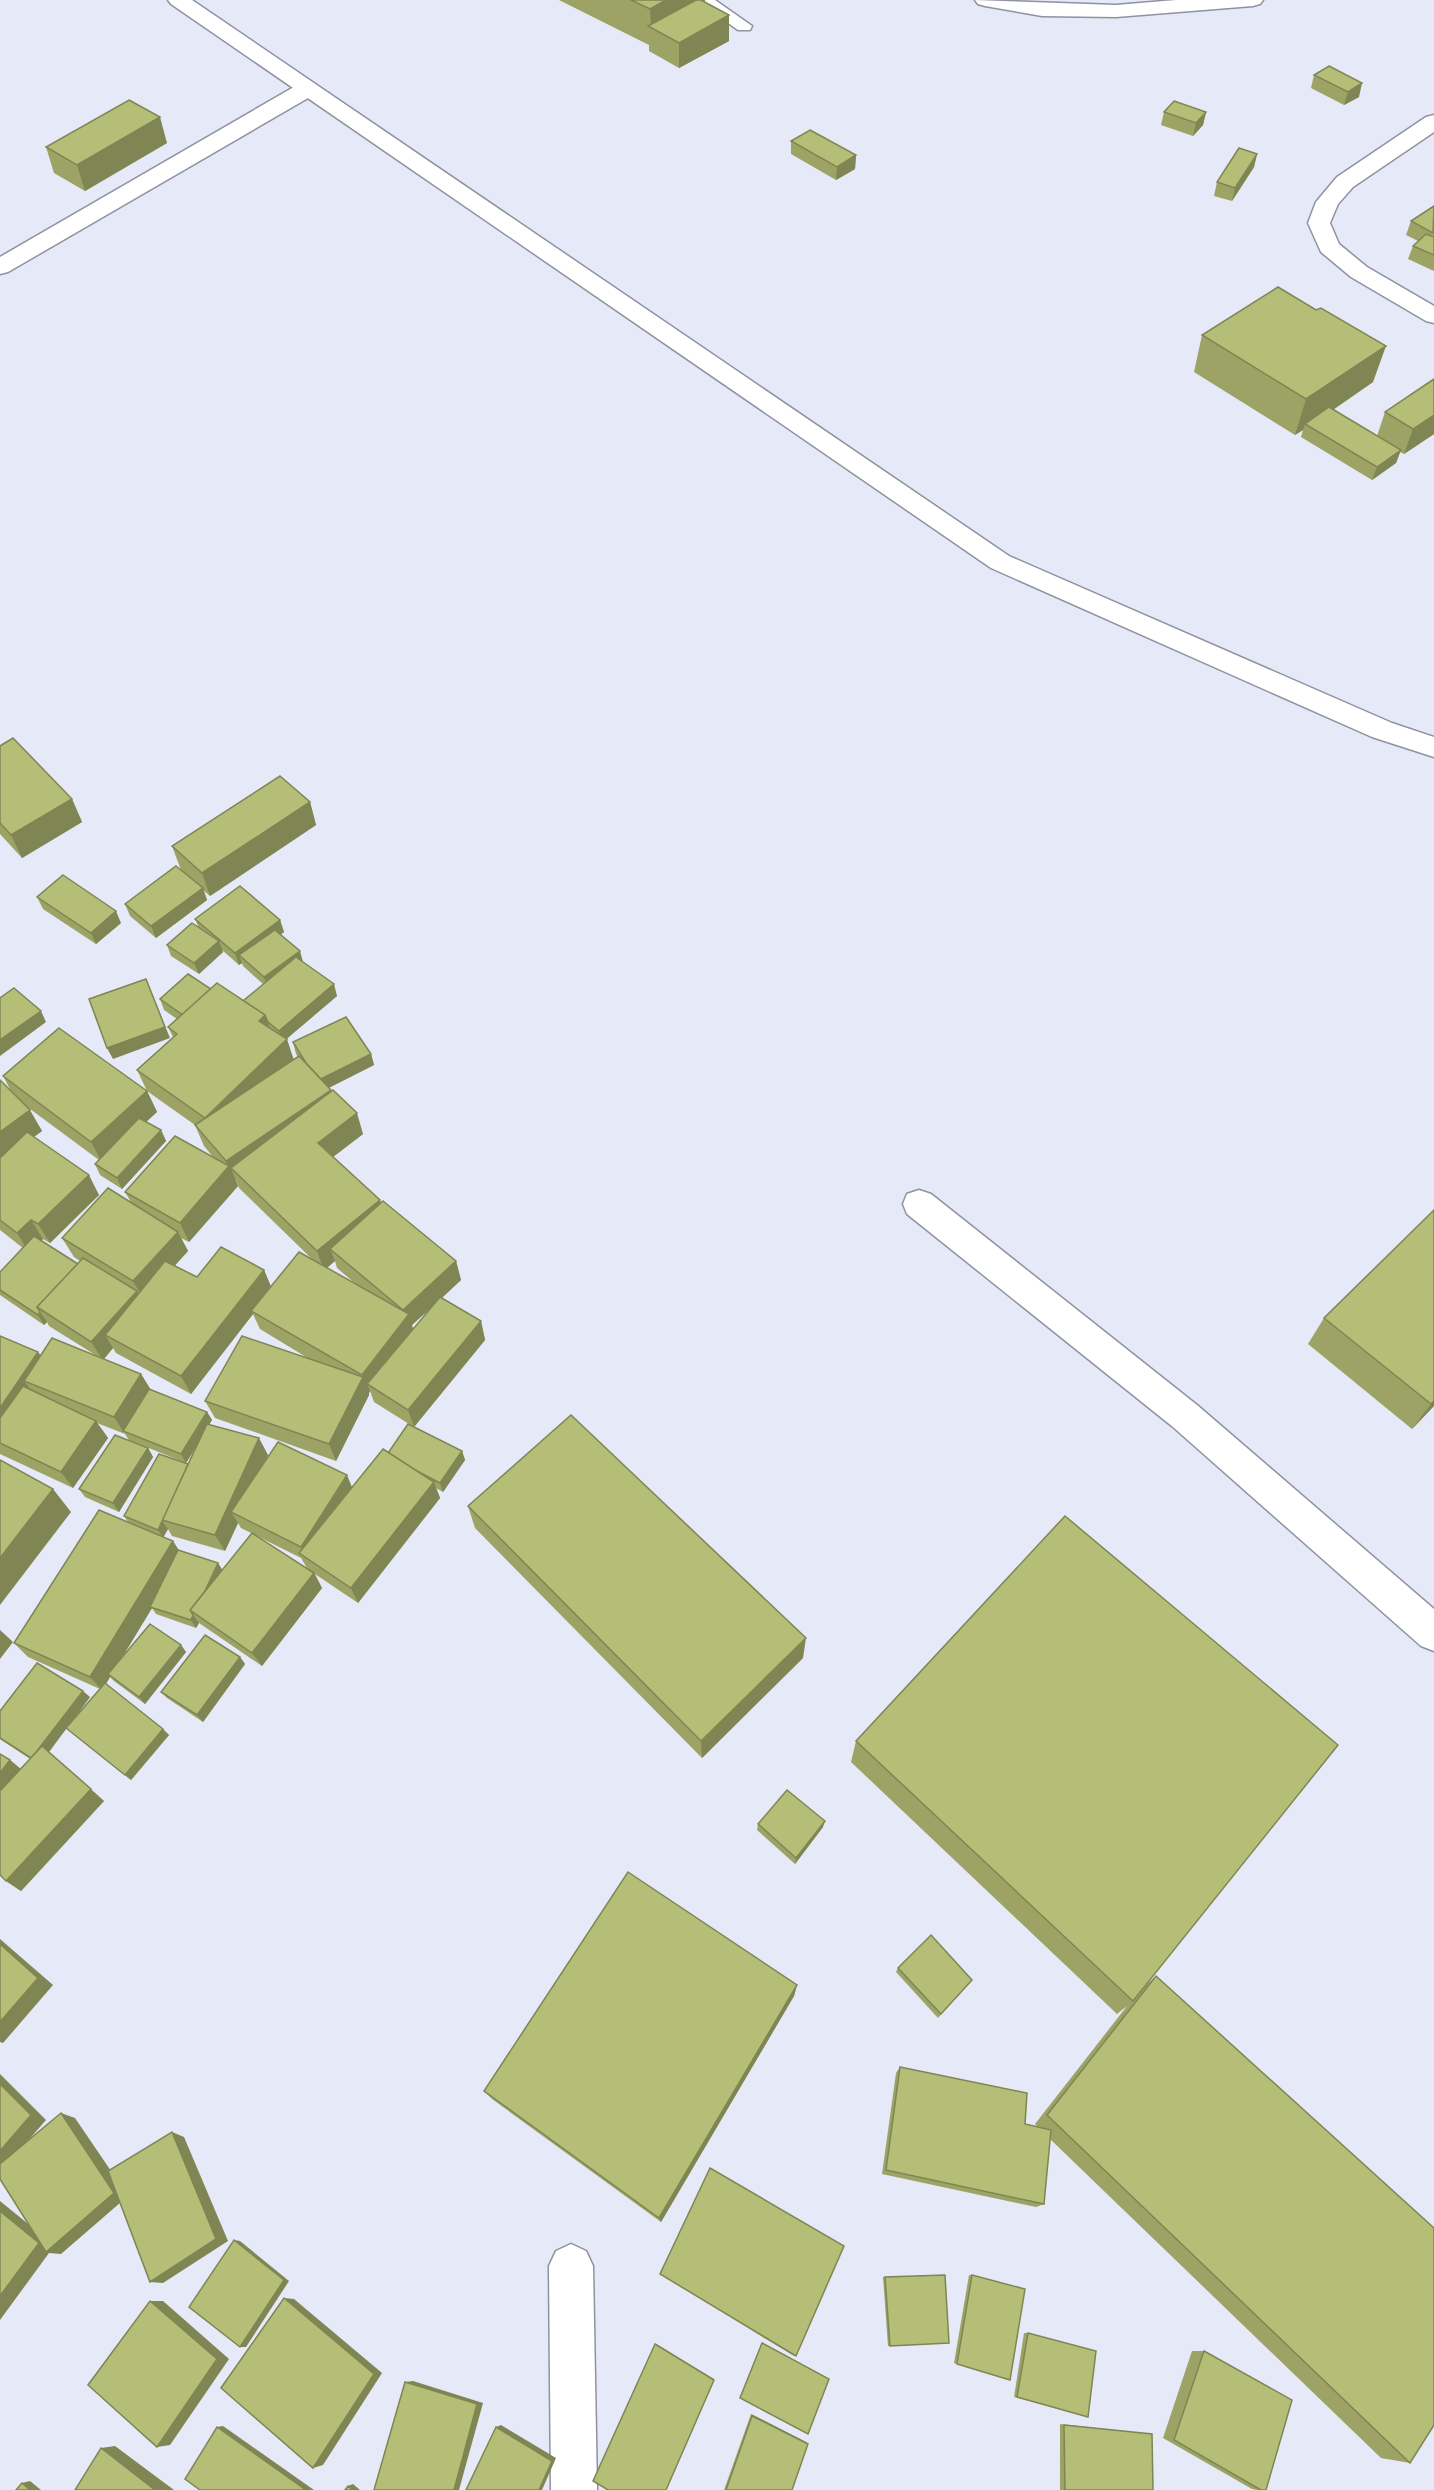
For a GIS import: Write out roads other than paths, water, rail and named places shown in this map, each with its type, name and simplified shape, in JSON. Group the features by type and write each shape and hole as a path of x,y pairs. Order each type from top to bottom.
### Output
{"street":[{"path":"178,0 1000,562 1382,730 1434,747"},
{"path":"985,0 1042,10 1116,11 1253,0"},
{"path":"0,267 307,89"},
{"path":"1434,122 1345,182 1327,202 1319,223 1329,247 1359,272 1434,316"},
{"path":"919,1204 1185,1416 1434,1633"},
{"path":"571,2266 574,2490"}],"lane":[{"path":"704,0 744,26"}]}
